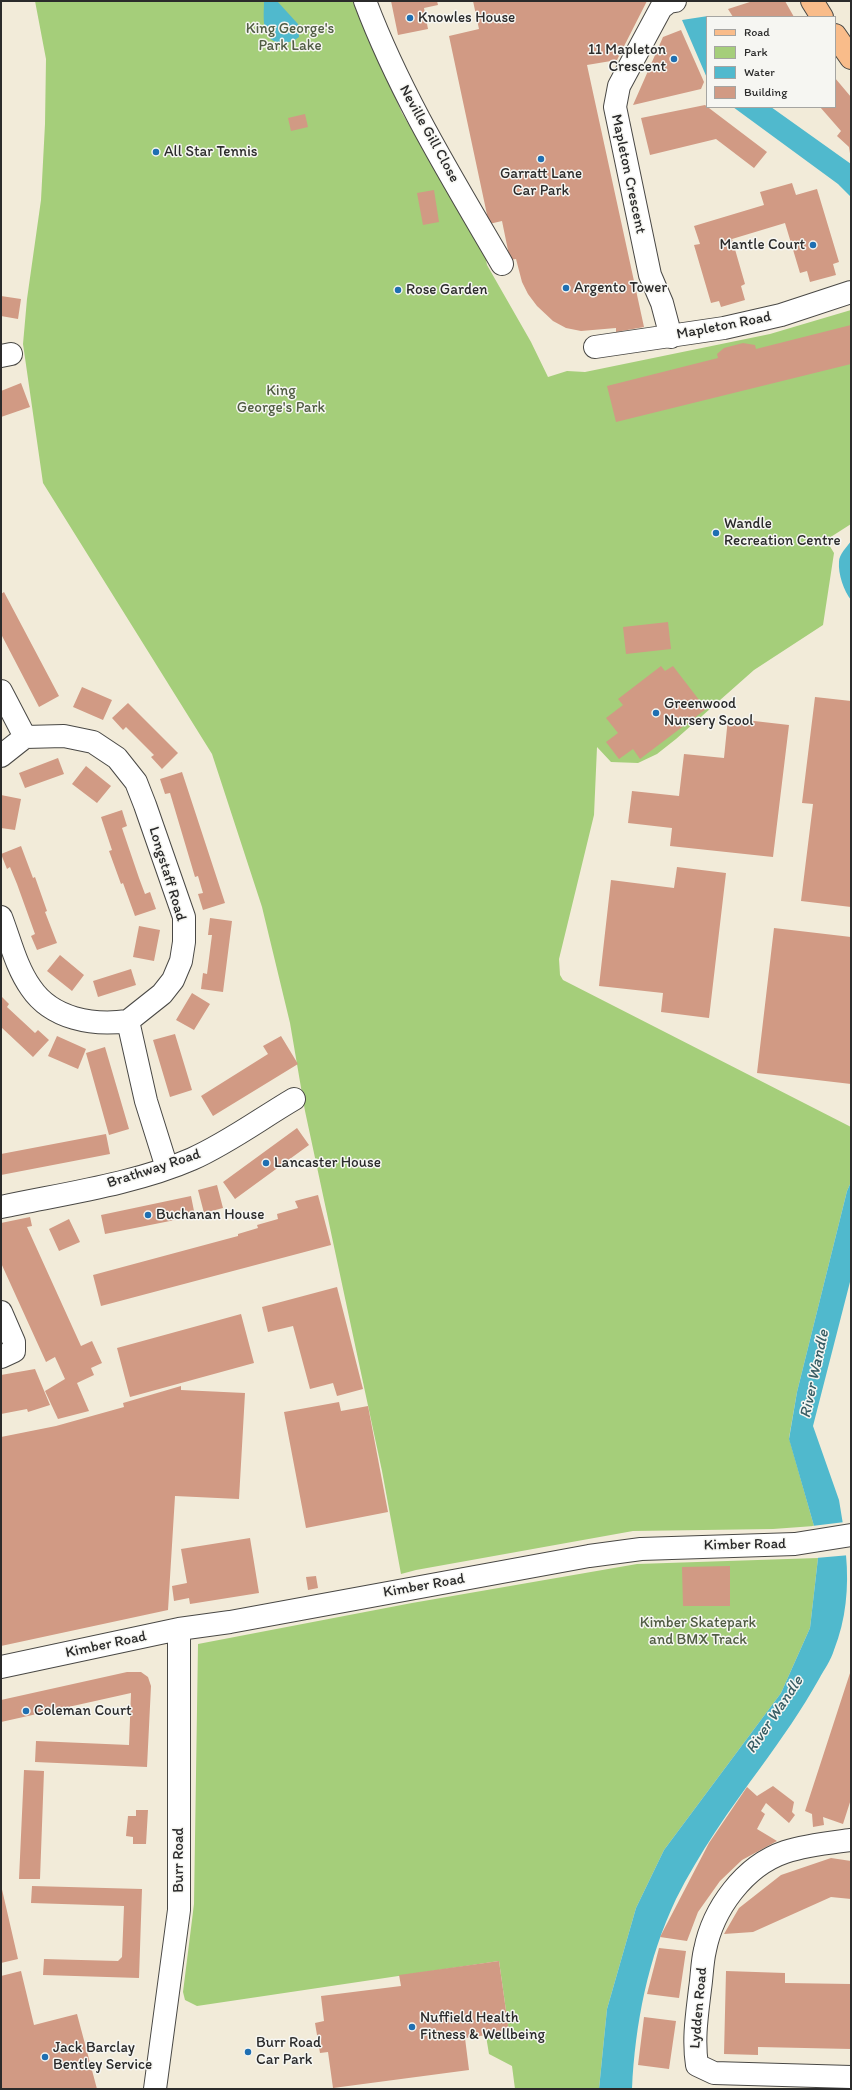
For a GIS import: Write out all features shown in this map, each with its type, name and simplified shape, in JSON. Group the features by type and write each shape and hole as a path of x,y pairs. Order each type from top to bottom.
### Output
{"main road":[{"path":"812,1 821,16"},
{"path":"836,37 851,58"}],"street":[{"name":"Neville Gill Close","path":"365,1 381,44 418,118 502,264"},
{"name":"Mapleton Crescent","path":"671,337 662,303 650,276 615,107 619,86 661,8 669,2 675,1"},
{"name":"Mapleton Road","path":"595,347 724,328 781,315 851,292"},
{"path":"1,691 25,737 1,756"},
{"name":"Longstaff Road","path":"25,737 64,736 93,742 117,758 136,782 146,804 184,917 184,942 181,961 173,980 162,994 128,1021"},
{"path":"1,917 22,972 31,989 43,1002 74,1019 89,1023 108,1024 128,1021 146,1101 167,1168"},
{"name":"Brathway Road","path":"1,1207 128,1180 190,1160 214,1149 294,1099"},
{"path":"1,1312 14,1342 8,1354"},
{"name":"Kimber Road","path":"1,1667 179,1629 230,1622 588,1556 641,1549 777,1545 809,1542 850,1535"},
{"name":"Burr Road","path":"155,2089 179,1910 179,1629"},
{"name":"Lydden Road","path":"851,1840 820,1844 784,1853 758,1866 729,1895 712,1924 704,1950 694,2046 697,2065 714,2073 749,2082 851,2077"}],"green space":[{"name":"King George's Park","path":"35,1 353,1 402,113 484,249 487,265 531,342 548,377 567,371 585,372 770,334 851,310 851,524 826,540 834,553 823,625 754,670 657,754 638,763 611,762 597,747 594,815 559,959 560,975 563,980 851,1127 851,1182 847,1191 797,1392 789,1438 814,1526 773,1529 633,1531 401,1574 382,1471 305,1111 290,1023 262,907 212,754 43,483 23,344 27,299 41,200 45,124 46,59"},
{"name":"Kimber Skatepark and BMX Track","path":"818,1558 810,1628 781,1693 664,1850 636,1908 607,2009 599,2089 515,2089 512,2066 489,2054 486,2036 509,2032 499,1961 197,2006 185,2000 183,1992 194,1904 198,1644 412,1603 637,1564"}],"water":[{"path":"264,1 277,1 298,24 299,37 286,43 274,41 269,38 266,33 264,20"},
{"path":"706,16 706,76 682,20"},
{"path":"734,108 772,108 851,164 851,197 838,184"},
{"path":"851,541 851,600 846,592 839,572 839,559"},
{"name":"River Wandle","path":"851,1182 851,1278 813,1426 839,1500 848,1555 846,1555 846,1603 838,1639 827,1665 805,1702 784,1735 716,1832 676,1899 658,1944 645,1992 636,2040 632,2089 599,2089 607,2009 636,1908 664,1850 781,1693 810,1628 818,1558 814,1526 789,1439 797,1392 847,1191"}],"pier":[{"path":"845,1522 850,1555 816,1558 812,1526"}],"building":[{"name":"Knowles House","path":"391,1 437,1 438,5 424,8 428,29 398,35"},
{"name":"Garratt Lane Car Park","path":"473,1 647,1 617,60 587,65 644,327 616,332 616,328 581,331 566,328 553,321 537,306 528,294 522,282 516,259 510,260 502,221 489,224 449,36 479,29"},
{"path":"753,1 785,1 793,16 732,16 728,9"},
{"name":"11 Mapleton Crescent","path":"681,30 704,82 701,89 633,105 663,37"},
{"path":"836,79 851,97 851,160 849,147 837,136 841,131 821,108 836,108"},
{"path":"705,105 706,108 709,108 767,152 754,168 716,139 650,155 641,118"},
{"path":"305,114 308,127 291,131 288,118"},
{"name":"Mantle Court","path":"792,183 796,195 817,189 839,262 833,264 836,275 810,282 807,271 800,273 785,223 732,239 745,284 741,286 745,300 721,307 719,301 711,303 694,245 700,244 694,226 764,205 760,192"},
{"path":"434,190 439,222 423,225 417,193"},
{"path":"1,296 21,299 18,319 1,316"},
{"path":"851,325 851,364 616,422 607,386 718,358 717,354 724,348 743,343 755,345 756,349"},
{"path":"21,383 30,407 1,417 1,391"},
{"path":"4,592 59,696 39,707 1,634 1,594"},
{"path":"668,622 671,649 626,654 623,627"},
{"name":"Greenwood Nursery Scool","path":"661,666 665,671 673,666 706,709 640,759 633,749 619,759 606,742 618,733 606,718 623,705 618,699"},
{"path":"82,687 112,700 103,720 73,707"},
{"path":"815,697 851,701 851,907 801,901 813,804 802,803"},
{"path":"128,703 178,753 162,769 151,757 154,755 126,727 123,730 112,718"},
{"path":"728,718 789,725 773,857 670,846 672,828 628,823 632,791 679,796 684,754 724,758"},
{"path":"58,758 64,774 25,788 19,773"},
{"path":"86,766 111,786 97,803 72,784"},
{"path":"182,772 225,903 203,910 198,894 203,893 198,876 195,877 170,793 165,794 160,779"},
{"path":"1,795 21,799 15,830 1,828"},
{"path":"122,810 127,826 122,828 139,878 145,894 150,892 156,909 135,916 109,851 112,850 101,817"},
{"path":"21,846 33,878 35,877 47,911 45,912 57,943 37,950 31,936 35,934 17,884 10,867 7,869 1,854"},
{"path":"677,867 726,873 709,1018 661,1012 663,993 599,986 611,880 674,888"},
{"path":"210,918 232,921 223,992 201,989 203,973 207,974 212,935 208,935"},
{"path":"139,926 160,930 154,961 133,957"},
{"path":"774,928 851,937 851,1084 757,1073"},
{"path":"60,955 84,975 72,991 47,971"},
{"path":"131,969 136,985 98,997 93,981"},
{"path":"192,993 210,1004 194,1030 176,1020"},
{"path":"1,996 9,1004 7,1007 35,1033 38,1030 49,1040 33,1057 1,1027"},
{"path":"175,1034 192,1090 170,1097 153,1040"},
{"path":"57,1036 86,1049 78,1069 48,1056"},
{"path":"281,1036 298,1064 213,1116 201,1096 268,1054 263,1046"},
{"path":"105,1047 129,1129 109,1135 86,1053"},
{"name":"Lancaster House","path":"297,1128 309,1145 235,1199 223,1182"},
{"path":"106,1134 110,1154 1,1175 1,1154"},
{"path":"217,1185 223,1208 204,1213 198,1190"},
{"path":"318,1195 331,1245 101,1306 93,1275 238,1236 238,1234 258,1228 257,1225 278,1219 277,1214 298,1208 295,1201"},
{"name":"Buchanan House","path":"191,1196 195,1216 105,1234 101,1215"},
{"path":"30,1217 32,1226 27,1227 81,1346 92,1341 102,1363 91,1368 94,1375 77,1383 89,1411 58,1419 45,1391 65,1379 55,1357 46,1362 1,1263 1,1223"},
{"path":"69,1219 80,1242 59,1251 49,1229"},
{"path":"337,1287 363,1389 337,1396 333,1383 310,1389 293,1326 268,1332 262,1307"},
{"path":"241,1314 254,1363 130,1397 117,1348"},
{"path":"35,1369 50,1405 28,1412 27,1409 1,1414 1,1375"},
{"path":"181,1386 181,1390 245,1393 239,1499 175,1496 168,1610 1,1646 1,1437 56,1426 124,1407 123,1403"},
{"path":"339,1402 341,1411 368,1406 388,1512 306,1528 284,1412"},
{"path":"250,1538 259,1593 190,1604 189,1598 174,1601 172,1586 187,1583 181,1549"},
{"path":"730,1566 730,1606 683,1606 682,1567"},
{"path":"316,1576 318,1588 308,1590 306,1577"},
{"path":"851,1670 851,1799 843,1824 823,1817 824,1825 813,1827 812,1814 805,1811"},
{"name":"Coleman Court","path":"127,1672 141,1672 148,1677 151,1686 147,1767 35,1762 36,1741 129,1745 131,1693 1,1722 1,1700"},
{"path":"24,1770 44,1771 40,1879 19,1879"},
{"path":"773,1786 794,1802 792,1812 795,1815 789,1823 766,1803 761,1811 765,1814 757,1829 777,1841 742,1860 720,1881 698,1912 687,1941 660,1937 709,1843 747,1787 757,1796"},
{"path":"136,1810 148,1810 146,1844 133,1844 133,1837 126,1836 128,1816 136,1816"},
{"path":"831,1858 851,1861 851,1899 831,1897 753,1932 724,1934 739,1908 781,1875"},
{"path":"1,1885 18,1959 1,1963"},
{"path":"32,1886 142,1889 139,1978 43,1975 44,1959 118,1961 122,1957 124,1906 31,1903"},
{"path":"659,1948 686,1951 679,1998 647,1994"},
{"name":"Nuffield Health Fitness & Wellbeing","path":"499,1961 509,2032 465,2038 469,2070 333,2088 328,2052 320,2053 315,2023 324,2021 321,1996 401,1986 399,1975"},
{"name":"Jack Barclay Bentley Service","path":"21,1971 34,2025 77,2014 97,2089 1,2089 1,1976"},
{"path":"726,1971 785,1973 785,1983 851,1984 851,2049 758,2047 758,2055 724,2054"},
{"path":"644,2017 676,2021 669,2069 638,2065"}],"place":[{"name":"Knowles House","path":"410,18"},
{"name":"11 Mapleton Crescent","path":"674,59"},
{"name":"All Star Tennis","path":"156,152"},
{"name":"Garratt Lane Car Park","path":"541,159"},
{"name":"Mantle Court","path":"813,245"},
{"name":"Argento Tower","path":"566,288"},
{"name":"Rose Garden","path":"398,290"},
{"name":"Wandle Recreation Centre","path":"716,533"},
{"name":"Greenwood Nursery Scool","path":"656,713"},
{"name":"Lancaster House","path":"266,1163"},
{"name":"Buchanan House","path":"148,1215"},
{"name":"Coleman Court","path":"26,1711"},
{"name":"Nuffield Health Fitness & Wellbeing","path":"412,2027"},
{"name":"Burr Road Car Park","path":"248,2052"},
{"name":"Jack Barclay Bentley Service","path":"45,2057"}],"park label":[{"name":"King George's Park Lake","path":"290,38"}]}
